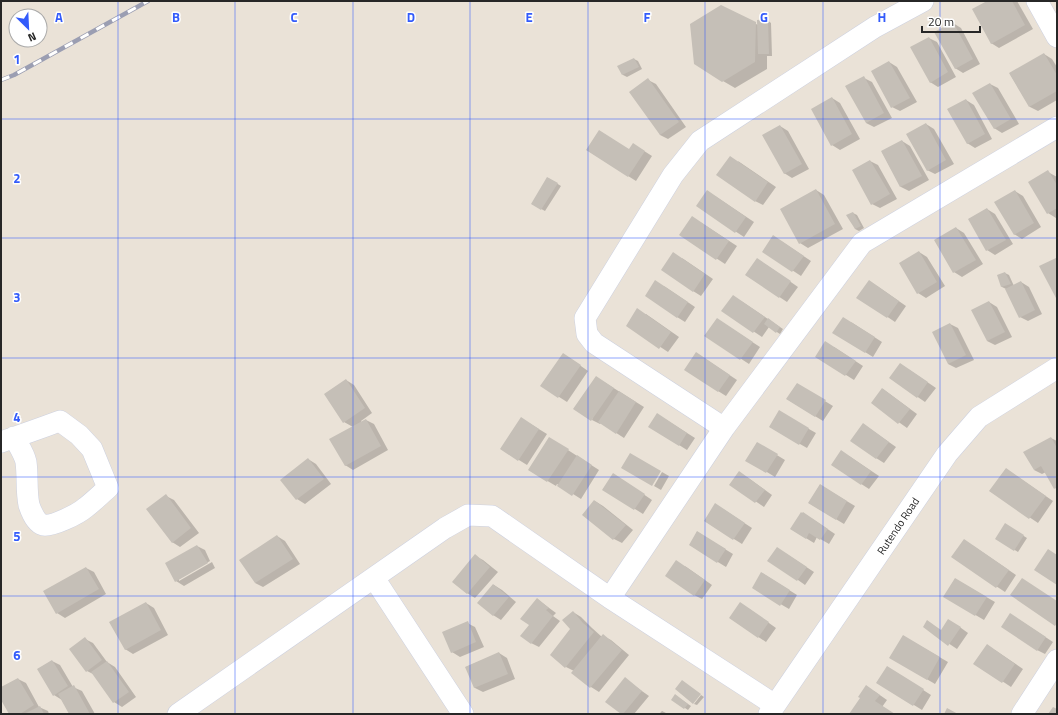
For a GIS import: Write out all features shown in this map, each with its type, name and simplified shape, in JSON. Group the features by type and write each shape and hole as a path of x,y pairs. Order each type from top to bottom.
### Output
{"street":[{"path":"724,428 594,343 587,334 585,318 673,175 700,140 875,28 922,1"},
{"path":"1037,1 1057,37"},
{"path":"610,598 724,428 862,243 1057,127"},
{"name":"Rutendo Road","path":"772,709 947,454 979,417 1057,368"},
{"path":"60,421 79,435 92,449 108,488 84,509 50,525 43,525 37,521 30,507 27,493 26,461 23,454 7,440 60,421"},
{"path":"178,714 445,528 468,515 492,516 772,709"},
{"path":"374,578 463,714"},
{"path":"1022,714 1057,660"}],"building":[{"path":"987,1 1012,1 1025,25 991,44 972,9"},
{"path":"721,5 756,22 755,62 722,82 694,64 690,24"},
{"path":"768,19 769,54 758,54 757,20"},
{"path":"953,22 973,59 955,69 934,32"},
{"path":"929,37 948,72 930,83 910,47"},
{"path":"1044,53 1057,75 1057,91 1029,107 1009,73"},
{"path":"634,58 639,67 622,75 617,66"},
{"path":"889,61 910,98 891,108 871,71"},
{"path":"864,76 884,113 866,123 845,86"},
{"path":"648,78 679,122 660,135 629,92"},
{"path":"990,83 1011,119 994,129 972,93"},
{"path":"832,97 852,134 831,146 811,109"},
{"path":"966,99 985,134 967,144 947,109"},
{"path":"926,123 946,160 927,171 906,134"},
{"path":"780,125 802,164 784,174 762,135"},
{"path":"599,130 629,149 633,143 645,151 628,177 586,150"},
{"path":"902,140 922,176 900,187 881,151"},
{"path":"730,156 768,182 755,202 716,175"},
{"path":"870,160 890,194 871,205 852,170"},
{"path":"1048,170 1057,185 1057,208 1047,214 1028,182"},
{"path":"547,177 558,183 541,210 531,204"},
{"path":"816,189 835,224 799,244 780,209"},
{"path":"707,190 746,217 735,233 696,206"},
{"path":"1015,190 1034,223 1014,235 994,202"},
{"path":"987,208 1006,240 986,251 968,219"},
{"path":"853,212 861,226 855,229 846,215"},
{"path":"692,216 729,241 716,260 679,235"},
{"path":"956,227 976,260 953,273 934,240"},
{"path":"773,235 804,256 792,272 762,252"},
{"path":"919,251 937,282 917,294 899,263"},
{"path":"673,252 705,274 693,292 661,270"},
{"path":"757,258 791,281 779,298 745,275"},
{"path":"1056,258 1057,260 1057,298 1039,266"},
{"path":"1005,272 1011,284 1001,287 997,275"},
{"path":"655,280 688,302 677,318 645,296"},
{"path":"869,280 899,301 887,318 856,298"},
{"path":"1021,281 1035,310 1019,318 1005,289"},
{"path":"733,295 765,317 753,333 721,311"},
{"path":"989,301 1005,332 987,341 971,310"},
{"path":"637,308 671,332 659,349 626,326"},
{"path":"843,317 875,337 865,353 832,333"},
{"path":"717,318 753,342 740,360 704,336"},
{"path":"768,318 780,327 776,333 764,324"},
{"path":"950,323 966,355 948,364 932,332"},
{"path":"825,341 856,361 845,376 815,357"},
{"path":"696,352 730,375 718,392 684,370"},
{"path":"563,353 581,365 558,398 540,386"},
{"path":"900,363 928,382 917,398 889,378"},
{"path":"596,376 614,388 591,421 573,409"},
{"path":"346,379 365,408 343,423 324,394"},
{"path":"797,383 826,400 815,417 786,399"},
{"path":"882,388 910,409 898,424 871,403"},
{"path":"619,391 636,402 616,434 598,422"},
{"path":"779,410 809,428 799,445 769,427"},
{"path":"657,413 687,433 679,446 648,427"},
{"path":"521,417 539,429 518,461 500,449"},
{"path":"366,419 381,446 345,466 329,439"},
{"path":"863,423 889,442 876,459 850,441"},
{"path":"549,437 569,449 547,482 528,470"},
{"path":"1051,437 1057,448 1057,487 1054,489 1041,466 1034,470 1023,452"},
{"path":"757,442 778,454 766,473 745,461"},
{"path":"841,450 871,471 861,485 831,465"},
{"path":"630,453 661,471 652,486 621,468"},
{"path":"577,455 592,465 572,496 557,486"},
{"path":"308,458 324,479 296,500 280,480"},
{"path":"1006,468 1046,496 1029,519 989,491"},
{"path":"739,471 765,490 755,503 729,485"},
{"path":"613,473 645,494 634,510 602,490"},
{"path":"820,484 847,501 836,520 808,503"},
{"path":"166,494 191,528 172,543 146,509"},
{"path":"594,500 626,525 613,540 582,515"},
{"path":"715,503 745,523 733,540 704,521"},
{"path":"801,512 828,529 820,540 809,533 806,539 790,529"},
{"path":"1005,523 1024,535 1014,551 995,539"},
{"path":"697,531 726,549 717,563 689,545"},
{"path":"277,535 293,559 255,583 239,560"},
{"path":"964,539 1009,570 996,588 951,557"},
{"path":"197,545 208,563 175,582 165,563"},
{"path":"777,547 807,567 797,581 767,561"},
{"path":"1048,549 1057,555 1057,585 1034,570"},
{"path":"475,554 490,567 467,594 452,582"},
{"path":"676,560 705,580 694,596 665,576"},
{"path":"86,567 99,589 56,614 43,591"},
{"path":"761,572 790,590 780,606 752,588"},
{"path":"955,578 987,597 975,616 943,597"},
{"path":"1022,578 1057,601 1057,623 1055,626 1010,595"},
{"path":"493,584 509,597 493,616 477,603"},
{"path":"537,598 549,608 546,610 553,616 531,644 520,636 529,625 520,619"},
{"path":"146,602 161,630 125,650 109,622"},
{"path":"740,602 769,622 758,638 729,618"},
{"path":"573,611 583,623 594,632 565,668 550,655 570,629 562,620"},
{"path":"1010,613 1046,637 1037,651 1001,627"},
{"path":"948,619 961,627 948,646 923,627 927,620 941,630"},
{"path":"468,621 476,642 451,653 442,632"},
{"path":"603,634 622,650 590,688 571,673"},
{"path":"903,635 940,657 927,680 889,658"},
{"path":"85,637 102,660 86,672 69,649"},
{"path":"987,644 1015,664 1002,683 973,664"},
{"path":"499,652 508,674 474,688 465,667"},
{"path":"52,660 68,686 53,696 37,669"},
{"path":"107,661 129,692 113,703 91,672"},
{"path":"887,666 924,689 913,706 876,683"},
{"path":"625,677 642,691 623,714 621,714 605,702"},
{"path":"18,678 34,705 20,714 9,714 1,700 1,687"},
{"path":"682,680 701,694 693,704 675,689"},
{"path":"74,685 90,714 69,714 58,694"},
{"path":"866,685 880,695 875,701 895,714 849,714 860,698 858,697"},
{"path":"675,694 688,704 684,709 671,700"},
{"path":"40,706 44,714 24,714"},
{"path":"1053,707 1057,709 1057,714 1048,714"},
{"path":"947,708 958,714 944,714"}],"railway":[{"path":"1,80 14,75 148,1"}]}
